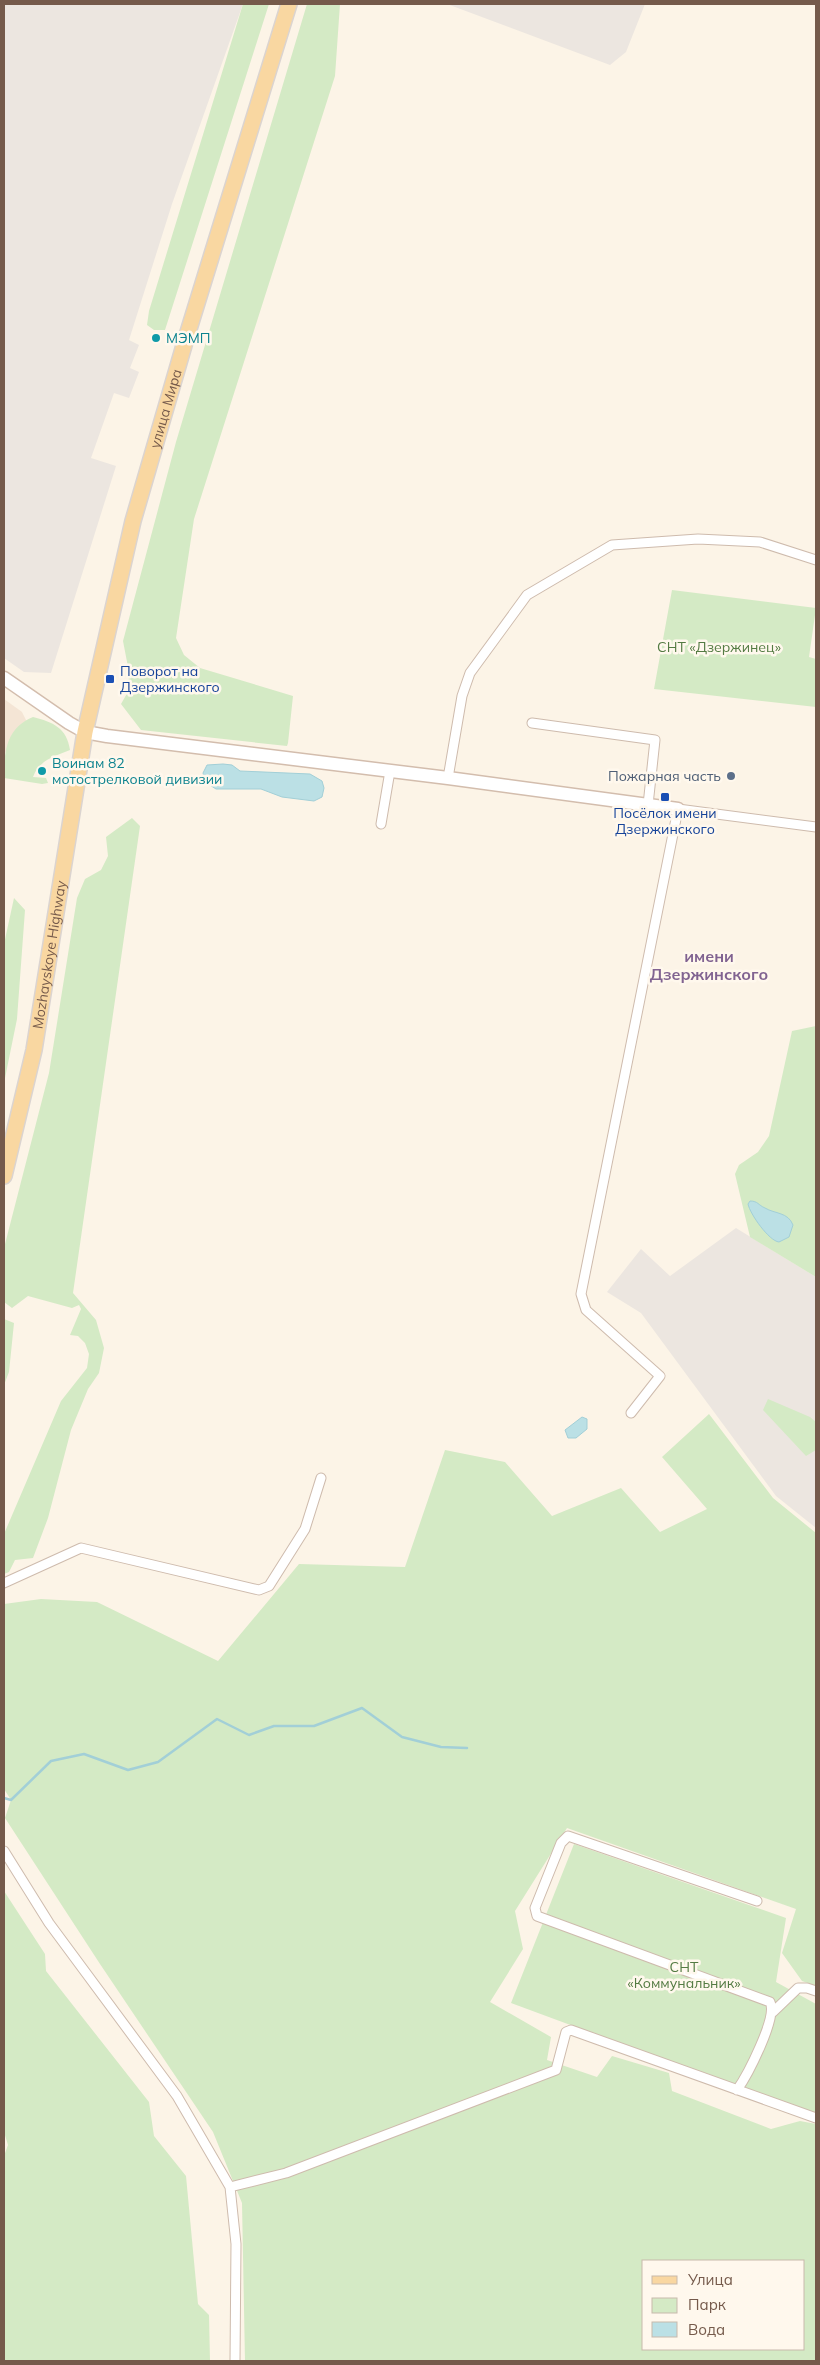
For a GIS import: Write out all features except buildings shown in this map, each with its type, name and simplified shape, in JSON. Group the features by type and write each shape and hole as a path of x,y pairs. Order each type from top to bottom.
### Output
{"main road":[{"name":"улица Мира","path":"85,732 125,555 150,461 290,4"},
{"name":"Mozhayskoye Highway","path":"4,1176 34,1050 85,732"}],"street":[{"path":"448,778 462,696 470,673 527,595 612,545 698,539 760,542 816,560"},
{"path":"4,678 69,724 85,732 816,827"},
{"path":"532,723 655,740 648,805"},
{"path":"381,824 390,771"},
{"path":"631,1413 660,1376 586,1310 582,1294 678,809"},
{"path":"4,1583 81,1548 259,1590 269,1586 305,1529 322,1478"},
{"path":"757,1901 568,1836 561,1843 534,1912 537,1916 696,1976 764,1999 770,2002 773,2012"},
{"path":"4,1851 49,1923 177,2096 230,2187 236,2244 235,2361"},
{"path":"737,2090 750,2068 773,2012 798,1988 816,1991"},
{"path":"230,2187 286,2173 556,2070 566,2032 571,2030 816,2118"}],"shaded area":[{"path":"4,4 243,4 172,204 129,340 139,345 130,368 139,372 129,398 114,393 91,458 116,466 51,673 24,672 4,658"},
{"path":"447,4 645,4 626,52 610,65"},
{"path":"4,699 22,712 27,722 4,754"},
{"path":"736,1228 816,1277 816,1528 776,1496 641,1313 607,1292 641,1249 670,1276"}],"green space":[{"path":"243,4 269,4 165,330 154,330 147,325 149,311"},
{"path":"307,4 340,4 335,76 194,519 176,638 184,655 200,668 293,696 288,743 287,746 141,730 121,704 129,690 128,667 123,641 176,442"},
{"name":"СНТ «Дзержинец»","path":"672,590 816,608 809,657 816,659 816,707 654,689"},
{"path":"33,717 58,727 66,736 70,750 48,759 39,766 33,777 46,778 48,783 42,784 4,778 8,742 17,728"},
{"path":"132,818 140,826 73,1293 96,1320 104,1348 99,1373 88,1389 71,1430 48,1518 33,1558 15,1560 9,1572 4,1574 4,1534 61,1401 87,1368 89,1354 85,1343 78,1336 70,1335 81,1309 79,1305 72,1308 28,1296 12,1308 4,1302 4,1248 49,1073 77,898 85,879 101,870 108,856 106,837"},
{"path":"14,898 25,910 17,1019 4,1083 4,944"},
{"path":"816,1026 816,1277 750,1237 735,1174 739,1165 758,1152 769,1136 792,1031"},
{"path":"4,1319 14,1323 9,1372 4,1385"},
{"path":"768,1399 810,1417 816,1422 816,1450 806,1456 763,1410"},
{"path":"709,1414 773,1498 816,1533 816,1986 802,1981 782,1953 796,1909 567,1828 515,1911 523,1949 490,2002 551,2037 547,2060 597,2077 612,2056 669,2073 672,2091 771,2129 800,2121 816,2124 816,2361 245,2361 242,2203 213,2132 5,1818 11,1800 4,1789 4,1604 41,1599 97,1602 218,1661 299,1564 405,1567 445,1450 505,1462 552,1516 621,1488 660,1532 707,1509 662,1457"},
{"name":"СНТ «Коммунальник»","path":"574,1844 786,1918 776,1982 816,2004 816,2116 511,2003"},
{"path":"4,1891 45,1954 46,1971 149,2102 154,2136 186,2176 198,2304 209,2315 210,2361 4,2361 4,2156 8,2145 4,2132"}],"water":[{"path":"207,765 232,765 240,771 310,774 322,781 324,788 322,797 314,801 282,797 261,789 216,789 205,782 203,773"},
{"path":"750,1201 788,1218 793,1225 789,1237 779,1242 770,1237 752,1214 748,1204"},
{"path":"582,1417 587,1419 587,1429 576,1438 568,1438 565,1430"}],"waterway":[{"path":"4,1798 11,1800 51,1761 84,1754 128,1770 158,1762 217,1719 249,1735 274,1726 314,1726 362,1708 402,1737 441,1747 467,1748"}],"place":[{"name":"МЭМП","path":"156,338"},
{"name":"Поворот на Дзержинского","path":"110,679"},
{"name":"Воинам 82 мотострелковой дивизии","path":"42,771"},
{"name":"Пожарная часть","path":"731,776"},
{"name":"Посёлок имени Дзержинского","path":"665,797"}],"district":[{"name":"имени Дзержинского","path":"709,965"}]}
